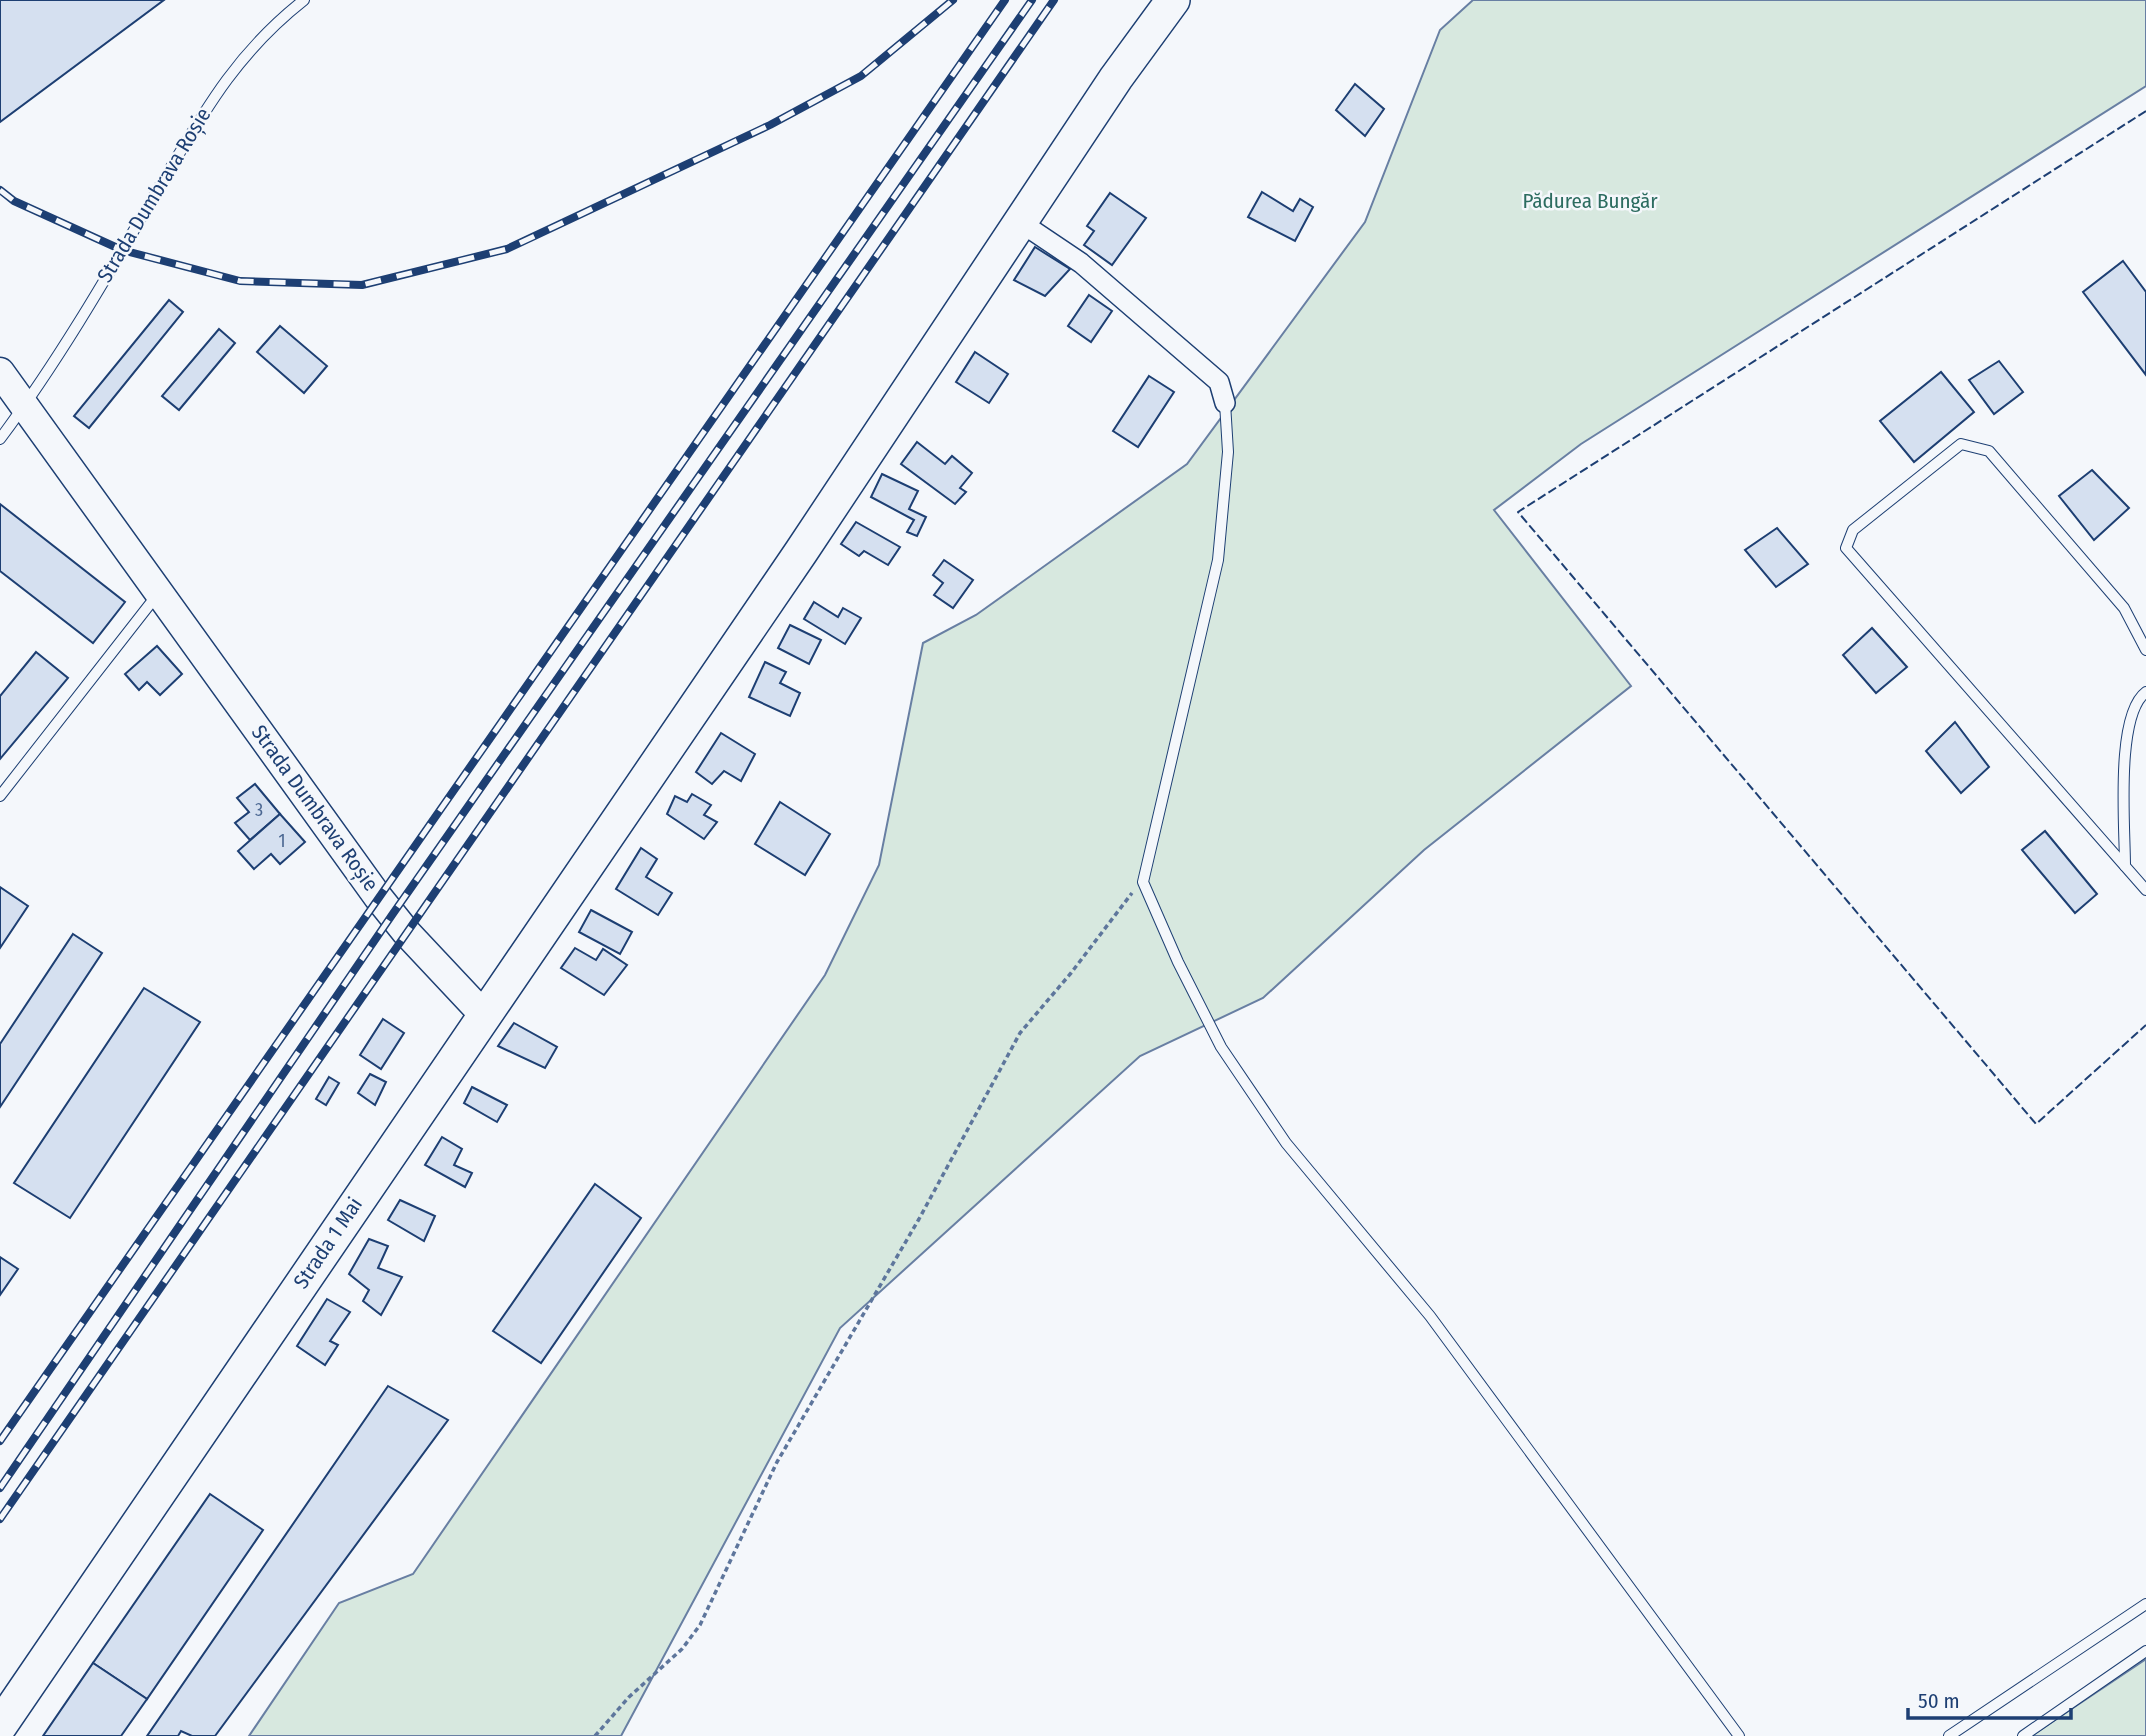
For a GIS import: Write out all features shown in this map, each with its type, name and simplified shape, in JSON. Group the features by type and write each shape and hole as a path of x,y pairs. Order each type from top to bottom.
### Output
{"highway":[{"name":"Strada 1 Mai","path":"0,1726 1173,0"}],"main road":[{"name":"Strada Dumbrava Roșie","path":"0,372 385,906 483,1014"}],"street":[{"path":"1020,222 1081,263 1219,382 1225,403"}],"lane":[{"name":"Strada Dumbrava Roșie","path":"0,439 25,406 221,83 256,41 304,0"},
{"path":"1225,403 1228,452 1218,560 1143,882 1178,962 1221,1046 1286,1143 1430,1316 1739,1736"},
{"path":"2146,650 2124,608 1989,451 1961,444 1853,530 1846,548 2146,890"},
{"path":"0,796 159,592"},
{"path":"2125,866 2127,735 2137,699 2146,692"},
{"path":"1950,1736 2146,1604"},
{"path":"2023,1736 2146,1651"}],"path":[{"path":"595,1736 629,1697 682,1649 700,1625 777,1462 919,1219 1020,1033 1143,882"}],"green space":[{"name":"Pădurea Bungăr","path":"1473,0 2146,0 2146,86 1581,444 1494,510 1631,686 1424,850 1263,998 1140,1056 840,1328 621,1736 249,1736 339,1603 413,1574 825,975 879,865 923,643 976,615 1187,464 1365,222 1440,30"},
{"path":"2146,1659 2146,1736 2031,1736"}],"building":[{"path":"0,0 164,0 0,122"},
{"path":"1355,84 1384,109 1365,136 1336,110"},
{"path":"1262,192 1293,211 1300,199 1313,207 1295,241 1248,217"},
{"path":"1110,193 1146,218 1112,265 1084,245 1094,231 1087,226"},
{"path":"1035,247 1070,269 1045,296 1014,280"},
{"path":"2123,261 2146,292 2146,375 2083,292"},
{"path":"1089,295 1112,311 1091,342 1068,326"},
{"path":"169,300 183,312 89,428 74,416"},
{"path":"280,326 327,366 304,393 257,352"},
{"path":"219,329 235,343 179,410 162,396"},
{"path":"975,352 1008,374 989,403 956,382"},
{"path":"1999,361 2023,392 1994,414 1969,380"},
{"path":"1941,372 1974,412 1914,462 1880,421"},
{"path":"1149,376 1174,392 1138,447 1113,431"},
{"path":"917,442 945,464 952,456 972,473 960,488 966,492 955,504 901,464"},
{"path":"2092,470 2129,508 2094,540 2059,496"},
{"path":"882,474 918,491 909,509 926,517 917,536 907,532 914,520 871,497"},
{"path":"0,504 125,602 93,643 0,571"},
{"path":"856,522 900,547 888,565 864,551 859,556 841,544"},
{"path":"1777,528 1808,564 1776,587 1745,550"},
{"path":"944,560 973,580 953,608 934,595 943,583 933,575"},
{"path":"814,602 838,617 843,608 861,618 845,644 804,619"},
{"path":"790,625 821,640 809,664 778,648"},
{"path":"1872,628 1907,667 1876,693 1843,655"},
{"path":"157,646 182,674 160,695 147,682 139,690 125,674"},
{"path":"36,652 68,678 0,759 0,696"},
{"path":"765,662 786,672 780,683 800,693 790,716 749,697"},
{"path":"1955,722 1989,767 1961,793 1926,751"},
{"path":"721,733 755,754 741,781 724,771 712,784 696,772"},
{"path":"255,784 280,814 250,840 235,823 249,812 237,798"},
{"path":"692,794 711,805 704,815 717,822 704,839 667,814 675,796 687,802"},
{"path":"780,802 830,834 805,875 755,844"},
{"path":"280,814 305,842 280,864 271,854 254,869 238,851"},
{"path":"2045,831 2097,894 2075,913 2022,850"},
{"path":"641,848 657,859 646,877 672,893 658,915 616,889"},
{"path":"0,887 28,906 0,948"},
{"path":"591,910 632,932 620,954 579,932"},
{"path":"73,934 102,953 0,1107 0,1044"},
{"path":"575,948 596,960 603,949 627,965 604,995 561,968"},
{"path":"144,988 200,1022 70,1218 14,1183"},
{"path":"383,1019 404,1033 381,1069 360,1055"},
{"path":"514,1023 557,1047 545,1068 498,1046"},
{"path":"370,1074 386,1082 375,1105 358,1093"},
{"path":"329,1077 339,1083 326,1105 316,1099"},
{"path":"472,1087 507,1105 497,1122 464,1103"},
{"path":"442,1137 462,1149 454,1165 472,1173 465,1187 425,1165"},
{"path":"595,1184 641,1218 541,1363 493,1331"},
{"path":"400,1200 435,1216 424,1241 388,1220"},
{"path":"369,1239 388,1246 378,1268 402,1277 381,1315 363,1301 369,1290 349,1274"},
{"path":"0,1257 18,1269 0,1295"},
{"path":"327,1299 350,1312 330,1341 338,1345 325,1365 297,1346"},
{"path":"388,1386 448,1420 215,1736 192,1736 181,1731 178,1736 147,1736"},
{"path":"210,1494 263,1530 147,1699 93,1663"},
{"path":"93,1663 147,1699 121,1736 43,1736"}],"railway":[{"path":"0,190 14,201 122,250 240,281 362,285 507,249 770,125 861,76 953,0"},
{"path":"0,1441 1005,0"},
{"path":"0,1488 392,915 1032,0"},
{"path":"0,1519 1054,0"}],"fence":[{"path":"2146,111 1518,512 2036,1124 2146,1025"}]}
